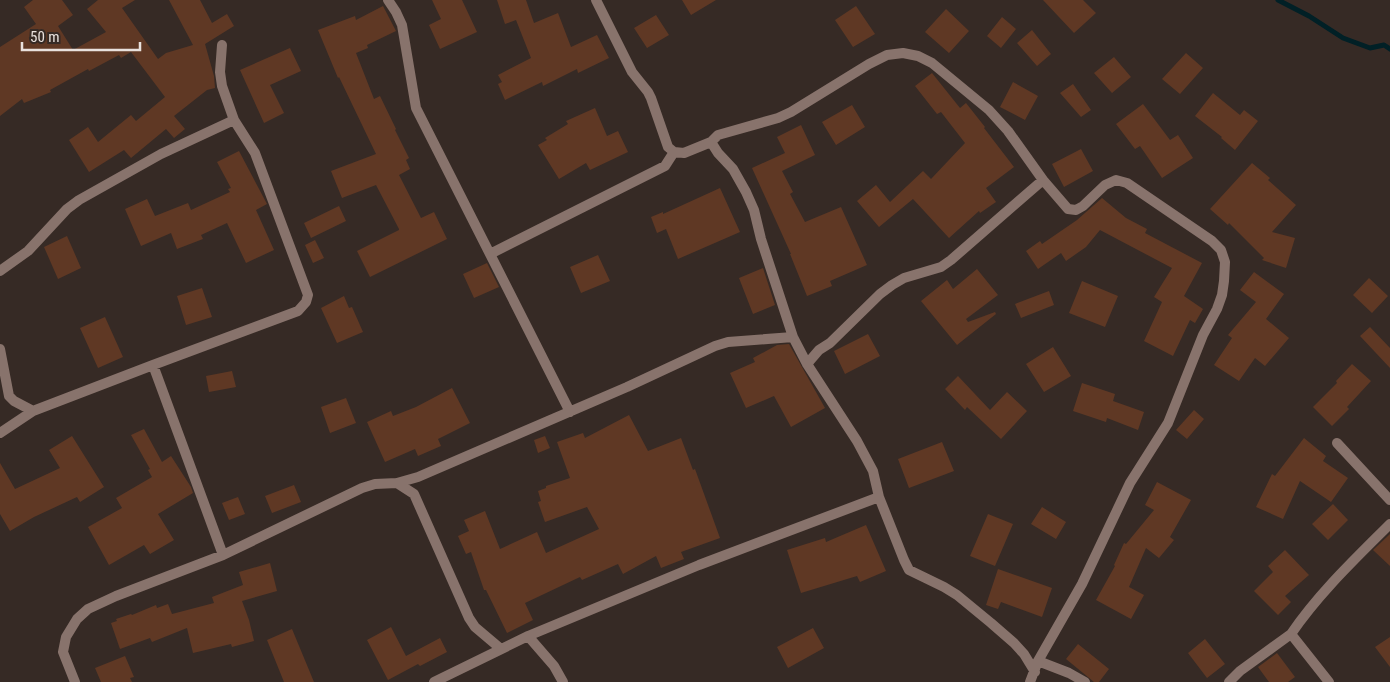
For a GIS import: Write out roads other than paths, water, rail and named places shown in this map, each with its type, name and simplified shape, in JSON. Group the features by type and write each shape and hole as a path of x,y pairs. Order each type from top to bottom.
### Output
{"street":[{"path":"388,0 402,25 416,108 570,412"},
{"path":"596,0 632,72 648,92 668,146 674,152 684,153 710,142 718,135 726,132 778,118 875,61 887,55 903,53 918,56 932,63 990,110 1008,131 1043,180 1068,209 1076,210 1083,206 1105,185 1116,180 1127,183 1212,241 1221,250 1225,262 1222,295 1203,335 1174,412 1163,434 1130,482 1082,584 1038,661 1030,682"},
{"path":"0,433 33,411 298,311 306,302 308,295 255,153 234,120 221,79 222,45"},
{"path":"0,271 28,251 67,209 79,200 161,154 234,120"},
{"path":"710,142 733,169 746,192 754,210 760,239 793,337 807,364 857,441 873,471 878,497 909,570 957,595 1014,643 1024,654 1035,672"},
{"path":"490,254 665,166 674,152"},
{"path":"807,364 819,350 830,343 880,294 904,278 940,267 951,260 1043,180"},
{"path":"75,682 63,652 66,637 77,619 88,609 116,596 223,555 362,488 375,484 397,483 418,477 570,412 715,346 728,342 793,337"},
{"path":"0,348 9,396 14,401 33,411"},
{"path":"153,365 223,555"},
{"path":"1337,443 1390,500"},
{"path":"414,494 418,477"},
{"path":"397,483 414,494 469,618 475,627 501,649"},
{"path":"434,682 528,636 699,565 878,497"},
{"path":"1229,682 1240,671 1291,634 1329,585 1390,524"},
{"path":"1291,634 1329,682"},
{"path":"528,636 554,666 564,682"},
{"path":"1038,661 1069,673 1085,682"}],"waterway":[{"path":"1278,0 1309,16 1343,38 1370,48 1384,45 1390,49"}]}
